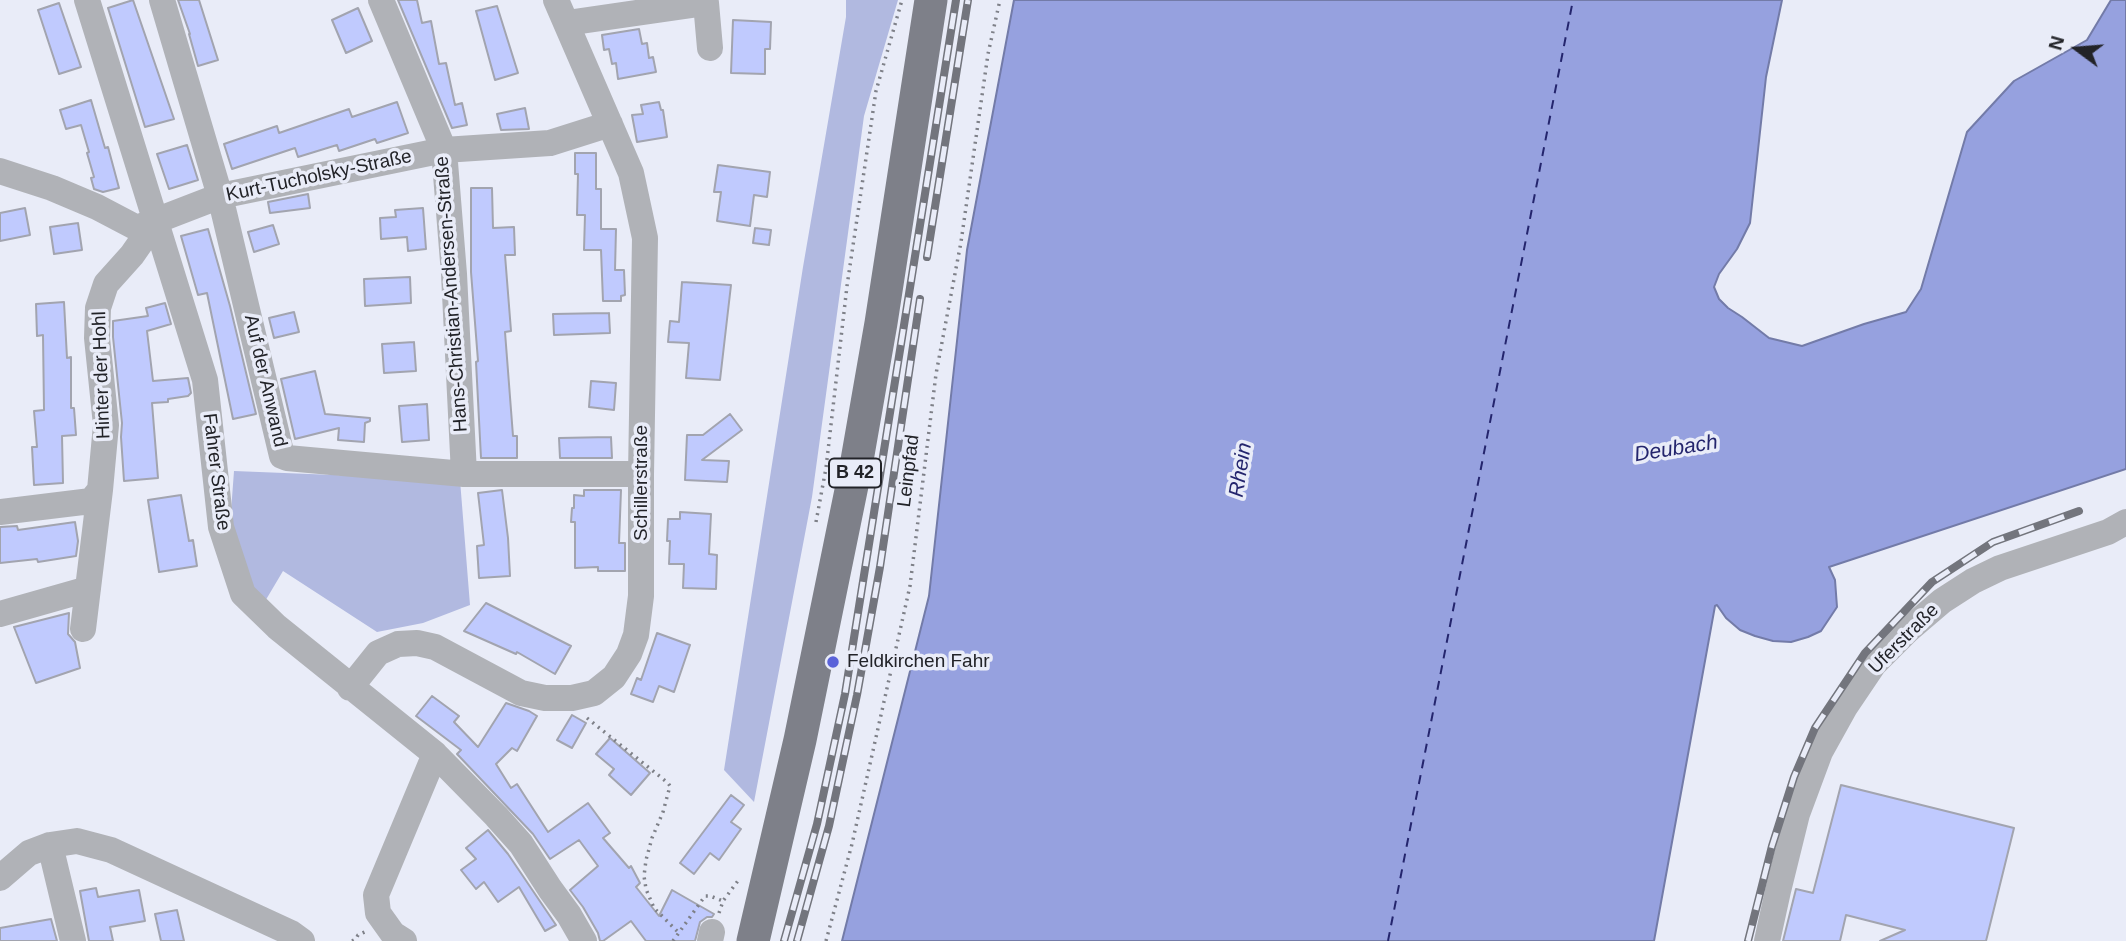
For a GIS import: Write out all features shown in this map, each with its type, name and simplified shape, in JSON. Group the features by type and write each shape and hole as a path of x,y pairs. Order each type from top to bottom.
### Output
{"main road":[{"name":"B 42","path":"753,941 800,740 856,466 931,0"}],"street":[{"name":"Fahrer Straße","path":"87,0 205,380 221,527 243,594 276,627 435,754 496,816 521,844 584,941"},
{"name":"Auf der Anwand","path":"162,0 220,196 282,456 464,474 641,474"},
{"name":"Hans-Christian-Andersen-Straße","path":"381,0 444,150 454,274 464,474"},
{"path":"561,11 706,4 710,48"},
{"name":"Schillerstraße","path":"350,688 378,653 398,644 417,643 435,647 521,693 545,698 565,698 594,693 614,677 629,654 636,635 641,596 645,238 631,173 561,11"},
{"name":"Kurt-Tucholsky-Straße","path":"155,222 220,196 444,150 550,143 610,124"},
{"path":"0,172 52,188 137,228 155,222"},
{"name":"Hinter der Hohl","path":"83,629 106,425 97,338 98,308 106,285 132,256 155,222"},
{"path":"0,512 90,501 100,490"},
{"name":"Uferstraße","path":"1767,941 1797,814 1820,752 1845,707 1874,664 1934,608 1973,581 2000,568 2108,532 2126,522"},
{"path":"0,614 88,589"},
{"path":"404,941 393,934 378,913 376,895 435,754"},
{"path":"0,878 29,853 50,845 77,841 111,850 291,933 302,941"},
{"path":"50,845 73,941"}],"path":[{"path":"815,530 826,468 847,286 876,91 902,0"},
{"name":"Leinpfad","path":"826,941 910,586 936,374 961,242 988,54 1000,0"},
{"path":"565,698 670,786 652,838 644,876 654,908 679,933"},
{"path":"711,936 723,901 741,877"},
{"path":"673,941 705,896 723,901"}],"shaded area":[{"path":"846,0 898,0 864,116 812,497 754,802 724,770 803,267 846,17"},
{"path":"234,471 460,480 470,605 423,623 377,632 283,571 264,603 245,576 230,525"}],"water":[{"path":"1014,0 1782,0 1766,77 1750,223 1714,287 1719,299 1728,308 1769,338 1802,346 1906,312 1921,289 1967,132 2014,81 2087,40 2111,0 2126,0 2126,469 1829,567 1835,580 1837,607 1821,631 1808,637 1791,642 1755,636 1740,630 1726,618 1717,605 1715,606 1654,941 842,941 929,596 967,250"}],"building":[{"path":"133,0 174,119 145,127 108,8"},
{"path":"178,0 199,0 218,60 198,66"},
{"path":"398,0 417,0 422,23 431,21 439,64 446,63 455,105 462,103 467,125 452,128"},
{"path":"59,3 81,67 59,74 38,10"},
{"path":"497,6 518,73 495,80 476,11"},
{"path":"358,8 372,41 346,53 332,20"},
{"path":"733,20 771,22 770,49 765,49 765,74 731,73"},
{"path":"639,29 642,44 647,43 649,58 653,57 656,72 618,79 616,63 612,64 609,49 604,50 602,35"},
{"path":"91,100 119,188 103,192 94,189 91,178 94,177 87,153 89,152 81,125 66,129 60,110"},
{"path":"397,102 408,133 377,143 375,139 339,151 337,145 298,157 295,148 232,169 224,144 277,126 279,133 349,109 352,117"},
{"path":"659,102 663,110 667,137 637,142 632,115 643,114 641,105"},
{"path":"525,108 529,129 501,130 497,114"},
{"path":"187,145 198,180 169,189 157,154"},
{"path":"575,153 596,153 596,189 601,189 601,229 616,229 615,270 624,270 625,295 621,296 621,301 603,301 601,250 584,250 585,215 577,215 578,174 575,174"},
{"path":"718,165 770,172 767,197 754,195 750,226 717,221 721,192 714,192"},
{"path":"471,188 492,188 493,228 514,227 515,255 505,255 511,331 505,332 517,458 481,458 478,361 471,272"},
{"path":"308,194 310,208 270,213 268,202"},
{"path":"25,208 30,235 0,241 0,213"},
{"path":"423,208 426,249 408,251 407,237 381,239 380,218 396,217 395,210"},
{"path":"78,223 82,250 54,254 50,227"},
{"path":"273,225 279,244 254,252 248,232"},
{"path":"755,228 771,230 769,245 753,243"},
{"path":"208,229 256,414 233,419 207,293 198,295 181,236"},
{"path":"410,277 411,303 365,306 364,279"},
{"path":"682,282 731,285 720,380 686,378 689,343 668,342 670,321 679,322"},
{"path":"64,302 67,358 71,357 71,408 74,408 76,435 62,436 63,483 34,485 32,447 37,447 34,411 44,410 43,335 37,336 36,304"},
{"path":"165,303 171,324 147,331 153,381 188,378 191,393 188,396 168,399 168,402 152,403 158,478 124,481 113,321 148,316 146,308"},
{"path":"294,312 299,332 274,338 269,318"},
{"path":"609,313 610,333 554,335 553,314"},
{"path":"414,342 416,371 384,373 382,344"},
{"path":"315,371 325,414 370,418 370,421 365,423 364,442 338,440 339,428 295,439 281,379"},
{"path":"591,381 616,383 614,410 589,407"},
{"path":"427,404 429,440 402,442 399,406"},
{"path":"730,414 742,430 702,460 729,461 727,482 685,480 687,435 703,435"},
{"path":"611,437 612,458 560,458 559,438"},
{"path":"502,490 510,576 479,578 477,546 484,545 478,493"},
{"path":"584,490 621,490 619,543 625,543 625,571 598,571 598,567 575,568 575,522 571,522 572,508 574,495 584,496"},
{"path":"181,495 189,541 193,540 197,566 159,572 148,500"},
{"path":"680,512 711,514 709,554 717,555 716,589 683,588 684,564 669,564 668,519 680,519"},
{"path":"75,522 78,541 76,556 38,562 37,559 0,563 0,527 17,526 18,530"},
{"path":"486,603 571,646 555,674 517,652 516,654 464,631"},
{"path":"69,613 68,634 75,642 80,668 36,683 14,627"},
{"path":"657,633 690,645 674,692 659,686 653,702 631,694 637,678 641,680"},
{"path":"432,696 459,716 454,722 478,747 506,703 537,716 517,751 512,748 496,764 511,788 517,784 548,832 588,803 610,833 603,838 629,868 631,866 640,883 636,887 659,916 672,890 714,914 700,922 695,941 646,941 631,921 600,941 583,907 570,890 598,866 579,840 550,859 533,834 457,754 461,750 416,716"},
{"path":"572,715 586,723 572,748 557,740"},
{"path":"610,738 650,773 631,795 609,775 614,769 596,754"},
{"path":"1841,785 2014,828 1986,941 1880,941 1905,930 1846,915 1840,941 1783,941 1796,889 1813,893"},
{"path":"731,795 744,805 731,822 741,829 719,860 710,853 694,874 680,863"},
{"path":"488,830 508,854 556,925 545,931 519,887 498,902 484,882 476,889 461,870 476,859 466,848"},
{"path":"96,888 98,897 139,890 145,921 110,927 113,941 89,941 80,891"},
{"path":"177,910 184,941 161,941 155,914"},
{"path":"51,919 57,941 0,941 0,928"}],"ferry route":[{"path":"1388,941 1573,0"}],"railway":[{"path":"784,941 817,824 845,694 956,0"},
{"path":"927,257 968,0"},
{"path":"797,941 829,826 857,695 880,567 920,299"},
{"path":"1748,941 1772,846 1794,777 1815,728 1865,653 1932,582 1993,542 2079,511"}],"place":[{"name":"Feldkirchen Fahr","path":"833,662"}],"water label":[{"name":"Deubach","path":"1676,449"},
{"name":"Rhein","path":"1241,470"}]}
